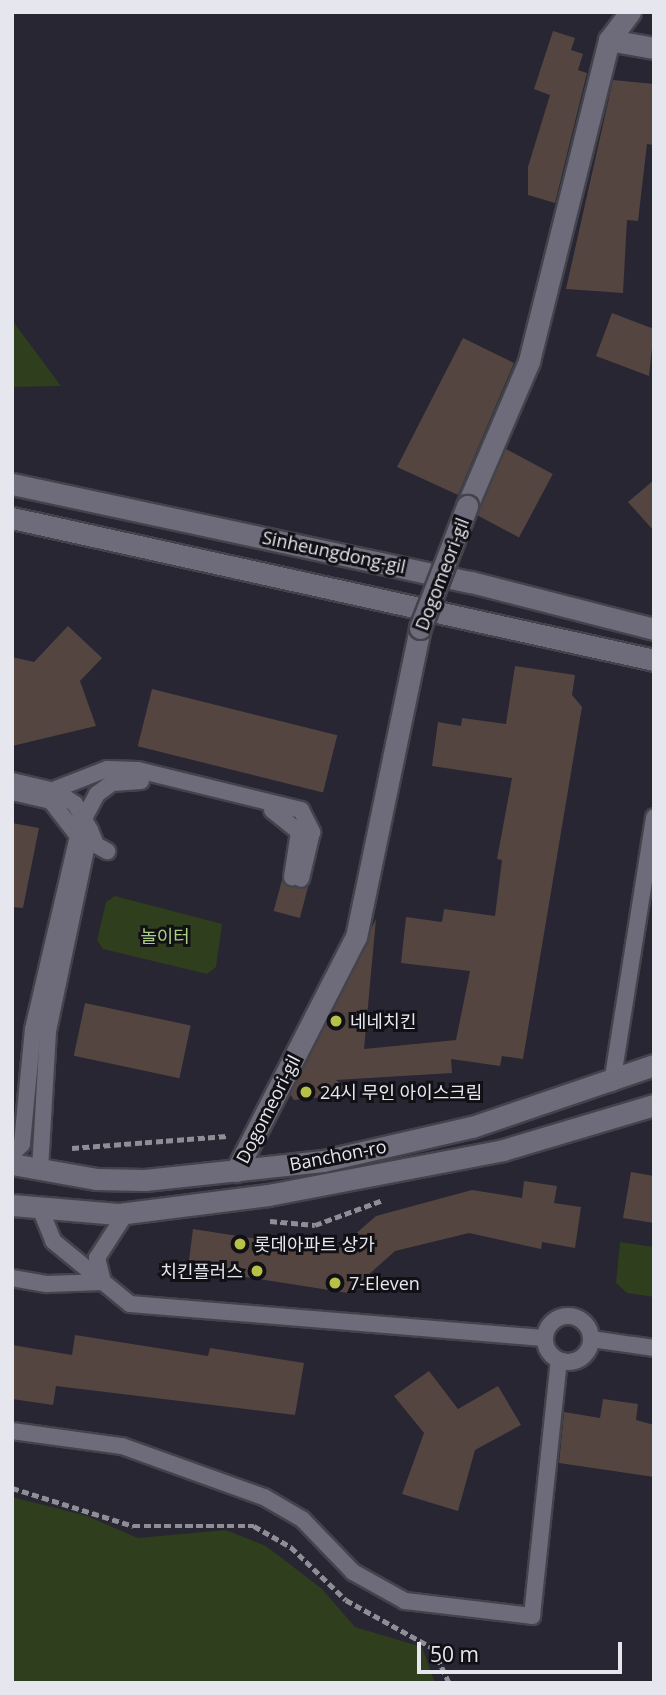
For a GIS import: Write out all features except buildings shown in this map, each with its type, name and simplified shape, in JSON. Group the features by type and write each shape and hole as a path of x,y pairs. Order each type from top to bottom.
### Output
{"street":[{"name":"Dogomeori-gil","path":"236,1171 356,937 420,628 467,506 529,361 609,40 630,12"},
{"path":"609,40 654,48"},
{"name":"Sinheungdong-gil","path":"12,484 471,582 654,629"},
{"path":"12,518 654,660"},
{"name":"Banchon-ro","path":"12,1164 145,1180 323,1161 472,1127 612,1083 654,1065"},
{"name":"Banchon-ro","path":"12,1205 126,1213 367,1179 503,1150 654,1105"},
{"path":"40,1169 40,1208"}],"lane":[{"path":"12,1154 22,1144 33,1028 84,828 97,794 122,780 272,810 299,832 297,878 312,832 301,810 138,770 107,769 55,791 19,794"},
{"path":"12,781 55,791 96,845 107,851"},
{"path":"19,794 51,801 84,828"},
{"path":"612,1083 654,817"},
{"path":"40,1169 48,1031 84,828"},
{"path":"40,1208 53,1241 130,1304 544,1338"},
{"path":"103,1282 97,1258 126,1213"},
{"path":"12,1278 47,1284 103,1282"},
{"path":"544,1338 549,1324 568,1315 587,1324 592,1339 581,1358 559,1361"},
{"path":"12,1431 122,1446 264,1497 302,1519 353,1572 405,1601 532,1616 559,1361 544,1338"},
{"path":"592,1339 654,1348"}],"path":[{"path":"12,1488 133,1526 254,1526 291,1547 346,1600 433,1648 449,1683"}],"green space":[{"path":"12,320 61,386 12,387"},
{"name":"놀이터","path":"115,896 222,924 216,967 207,974 103,949 97,940 106,902"},
{"path":"620,1242 654,1247 654,1297 627,1293 616,1283"},
{"path":"12,1497 87,1516 138,1538 226,1530 266,1546 322,1589 355,1627 422,1647 435,1683 12,1683"}],"place":[{"name":"네네치킨","path":"336,1021"},
{"name":"24시 무인 아이스크림","path":"306,1092"},
{"name":"롯데아파트 상가","path":"240,1244"},
{"name":"치킨플러스","path":"257,1271"},
{"name":"7-Eleven","path":"335,1283"}]}
